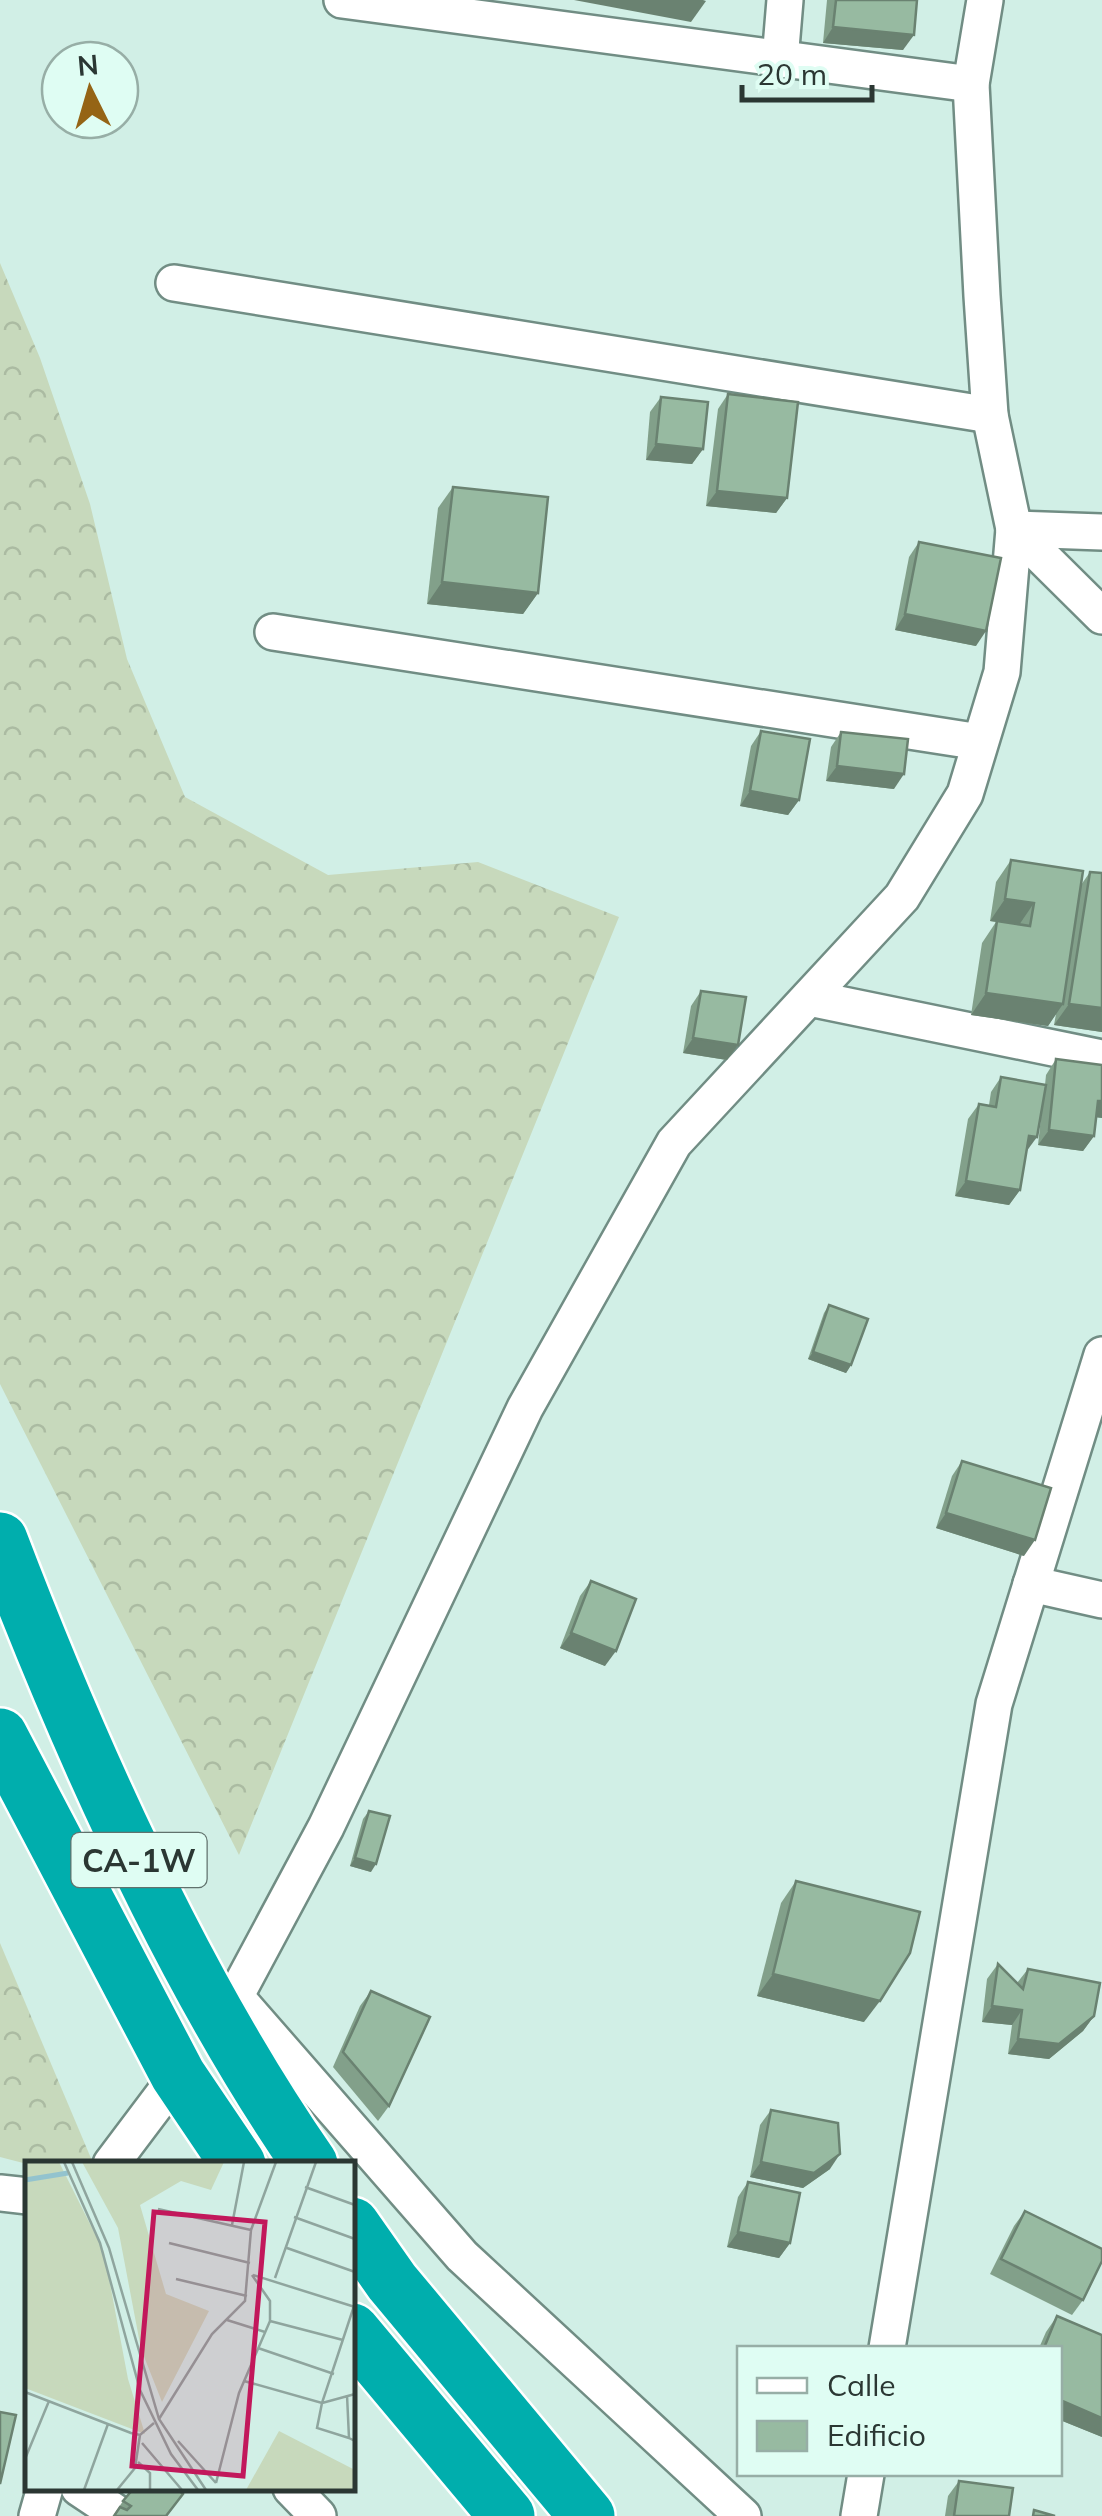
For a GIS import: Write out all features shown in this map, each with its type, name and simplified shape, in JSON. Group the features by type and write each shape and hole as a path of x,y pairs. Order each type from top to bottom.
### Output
{"highway":[{"name":"CA-1W","path":"0,1540 123,1829 308,2161"},
{"name":"CA-1W","path":"0,1736 178,2075 236,2161"},
{"path":"355,2229 392,2282 587,2516"},
{"path":"355,2335 507,2516"}],"street":[{"path":"342,0 971,84"},
{"path":"780,60 785,0"},
{"path":"743,2516 462,2256 227,2010 326,1827 525,1408 674,1142 902,897 965,794 1002,672 1014,530 990,415 971,84 984,0"},
{"path":"174,283 990,415"},
{"path":"1014,530 1102,532"},
{"path":"1014,530 1102,616"},
{"path":"274,632 980,742"},
{"path":"809,998 1102,1058"},
{"path":"887,2346 994,1704 1102,1355"},
{"path":"1031,1584 1102,1600"},
{"path":"113,2161 178,2075"},
{"path":"0,2193 25,2196"},
{"path":"859,2516 866,2476"},
{"path":"38,2516 44,2491"},
{"path":"84,2491 121,2516"},
{"path":"294,2491 318,2516"}],"green space":[{"path":"0,263 40,358 90,504 127,659 185,797 328,875 478,862 619,917 239,1855 0,1384"},
{"path":"0,1943 92,2161 25,2163 0,2157"}],"building":[{"path":"836,0 917,0 914,35 833,27"},
{"path":"728,394 798,402 787,498 717,491"},
{"path":"661,397 708,402 703,449 656,444"},
{"path":"453,487 548,497 538,593 442,582"},
{"path":"919,542 1001,558 986,631 905,614"},
{"path":"761,731 810,739 799,800 750,791"},
{"path":"841,732 908,739 904,774 837,766"},
{"path":"1011,860 1083,871 1063,1004 986,993 997,921 1030,926 1034,903 1005,899"},
{"path":"1090,872 1102,873 1102,1008 1069,1004"},
{"path":"701,991 746,997 738,1045 693,1038"},
{"path":"1056,1059 1102,1065 1102,1101 1098,1101 1094,1136 1049,1130"},
{"path":"1001,1077 1046,1085 1037,1137 1029,1136 1020,1190 966,1181 979,1104 996,1107"},
{"path":"829,1305 868,1319 851,1365 813,1352"},
{"path":"962,1461 1051,1488 1035,1540 946,1513"},
{"path":"591,1581 636,1599 616,1651 571,1633"},
{"path":"369,1811 390,1816 376,1864 355,1858"},
{"path":"796,1881 920,1912 910,1953 880,2001 773,1974"},
{"path":"998,1964 1023,1989 1028,1969 1100,1983 1094,2016 1059,2044 1018,2039 1022,2010 992,2006"},
{"path":"371,1991 430,2017 389,2106 343,2052"},
{"path":"771,2110 838,2123 840,2154 814,2173 761,2162"},
{"path":"748,2182 800,2193 790,2243 738,2232"},
{"path":"1025,2211 1102,2249 1102,2261 1083,2300 1001,2259"},
{"path":"1057,2316 1102,2335 1102,2418 1062,2401 1062,2346 1045,2346"},
{"path":"0,2412 16,2415 0,2484"},
{"path":"959,2481 1013,2488 1009,2516 954,2516"},
{"path":"131,2491 183,2494 166,2516 114,2516 120,2507 127,2510 131,2506 123,2501"},
{"path":"1034,2510 1055,2516 1033,2516"}]}
